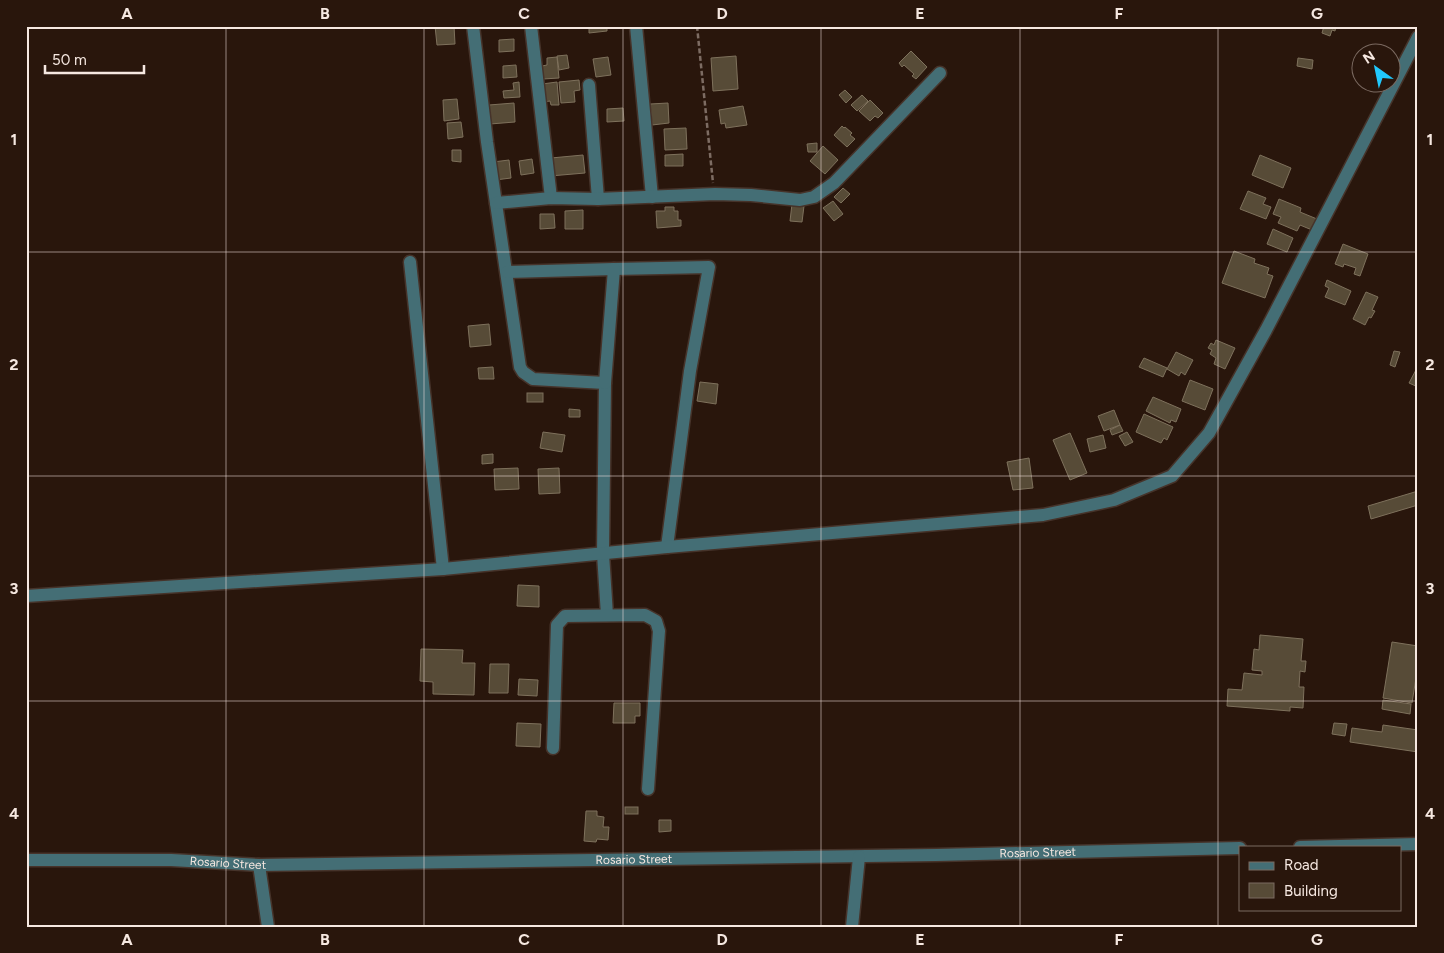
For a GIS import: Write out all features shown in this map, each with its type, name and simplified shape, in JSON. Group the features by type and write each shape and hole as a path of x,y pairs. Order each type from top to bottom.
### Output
{"street":[{"path":"473,26 520,367 533,380 605,383"},
{"path":"530,26 551,198"},
{"path":"636,26 652,197"},
{"path":"26,596 443,569 667,547 1043,515 1114,500 1172,476 1209,433 1266,330 1418,37"},
{"path":"496,203 551,198 598,199 714,194 751,195 800,200 814,197 825,191 841,176 940,73"},
{"path":"589,85 598,199"},
{"path":"410,262 443,569"},
{"path":"507,272 709,267 690,371 667,547"},
{"path":"607,615 604,554 605,383 614,269"},
{"path":"553,748 557,625 565,616 645,615 656,621 659,631 648,788"},
{"path":"1339,846 1418,844"},
{"name":"Rosario Street","path":"26,860 171,860 259,865 859,857 1239,848"},
{"path":"852,927 859,857"},
{"path":"259,865 268,927"}],"path":[{"path":"697,26 714,194"}],"building":[{"path":"435,26 454,26 455,44 437,45"},
{"path":"589,26 607,26 607,31 589,33"},
{"path":"1324,26 1336,26 1335,31 1332,30 1330,36 1322,33"},
{"path":"514,39 514,51 499,52 499,40"},
{"path":"911,51 927,67 916,79 912,76 914,74 899,63"},
{"path":"567,55 569,68 559,70 557,56"},
{"path":"736,56 738,89 713,91 711,58"},
{"path":"557,57 559,78 543,79 542,66 547,65 547,58"},
{"path":"608,57 611,75 596,77 593,59"},
{"path":"1298,58 1313,60 1312,69 1297,66"},
{"path":"516,65 517,77 503,78 503,66"},
{"path":"579,80 580,90 574,91 575,102 561,103 559,82"},
{"path":"519,82 520,97 504,98 503,91 514,90 513,83"},
{"path":"557,82 559,105 551,105 550,101 543,102 542,84"},
{"path":"845,90 852,97 846,103 839,95"},
{"path":"862,95 868,101 857,111 851,105"},
{"path":"457,99 459,119 444,121 443,100"},
{"path":"870,100 883,113 878,118 875,116 870,121 859,111"},
{"path":"514,103 515,122 490,124 489,105"},
{"path":"668,103 669,123 652,125 650,104"},
{"path":"743,106 747,125 726,128 725,123 721,124 719,110"},
{"path":"623,108 624,121 607,122 607,109"},
{"path":"461,122 463,137 448,139 447,123"},
{"path":"842,126 852,133 850,135 855,139 847,147 834,135"},
{"path":"686,128 687,149 665,150 664,129"},
{"path":"817,143 817,152 808,152 807,144"},
{"path":"823,146 838,160 825,174 810,161"},
{"path":"452,150 461,150 461,162 452,161"},
{"path":"683,154 683,166 665,166 665,155"},
{"path":"583,155 585,173 550,176 551,158"},
{"path":"1260,155 1291,168 1283,188 1252,175"},
{"path":"532,159 534,173 521,175 519,161"},
{"path":"509,160 511,178 495,180 493,162"},
{"path":"843,188 850,194 841,203 834,197"},
{"path":"1248,191 1266,198 1263,204 1271,207 1266,219 1240,209"},
{"path":"1279,199 1301,208 1300,212 1317,219 1312,230 1300,225 1297,231 1278,223 1281,217 1273,214"},
{"path":"833,201 843,214 834,221 823,208"},
{"path":"792,204 804,206 802,222 790,221"},
{"path":"665,207 674,207 674,211 678,211 678,220 681,220 681,226 657,228 656,211 665,211"},
{"path":"583,210 583,229 565,229 565,211"},
{"path":"540,214 554,214 555,228 540,229"},
{"path":"1273,229 1293,238 1287,252 1267,244"},
{"path":"1343,244 1368,254 1360,276 1354,274 1356,268 1344,264 1343,267 1335,264"},
{"path":"1234,251 1255,259 1254,263 1269,268 1267,274 1273,276 1265,298 1222,283"},
{"path":"1327,280 1351,291 1345,305 1325,297 1329,288 1325,286"},
{"path":"1366,292 1378,297 1372,310 1375,311 1365,325 1353,319"},
{"path":"489,324 491,345 470,347 468,326"},
{"path":"1216,340 1235,348 1225,369 1214,364 1216,358 1210,354 1212,350 1208,348 1211,343 1214,345"},
{"path":"1394,351 1400,352 1395,367 1390,365"},
{"path":"1176,352 1193,360 1185,375 1181,372 1179,376 1167,369"},
{"path":"1144,358 1167,368 1163,377 1139,367"},
{"path":"493,367 494,379 479,379 478,368"},
{"path":"1418,368 1418,387 1409,383"},
{"path":"1190,380 1213,389 1205,410 1182,401"},
{"path":"700,382 718,384 716,404 697,401"},
{"path":"527,393 543,393 543,402 527,402"},
{"path":"1153,397 1181,409 1176,422 1171,420 1170,423 1146,411"},
{"path":"569,409 580,410 580,417 569,417"},
{"path":"1114,410 1120,425 1104,431 1098,416"},
{"path":"1144,414 1173,427 1167,440 1164,438 1161,443 1136,432"},
{"path":"1120,425 1123,431 1112,435 1110,430"},
{"path":"543,432 565,435 562,452 540,448"},
{"path":"1127,432 1133,442 1125,446 1119,436"},
{"path":"1070,433 1087,473 1070,480 1053,440"},
{"path":"1103,435 1106,448 1090,452 1087,439"},
{"path":"493,454 493,463 482,464 482,455"},
{"path":"1029,458 1033,488 1013,490 1007,462"},
{"path":"518,468 519,489 495,490 494,469"},
{"path":"559,468 560,493 539,494 538,469"},
{"path":"1418,491 1418,505 1371,519 1368,506"},
{"path":"518,585 539,586 539,607 517,606"},
{"path":"1260,635 1303,639 1301,661 1306,661 1305,672 1300,671 1299,687 1304,687 1303,708 1290,707 1290,711 1227,706 1228,689 1242,690 1244,673 1262,675 1262,671 1252,670 1254,649 1259,650"},
{"path":"1392,642 1418,646 1418,665 1412,703 1383,698"},
{"path":"421,649 463,650 462,663 475,663 474,695 433,694 433,682 420,681"},
{"path":"490,664 509,664 508,693 489,693"},
{"path":"519,679 538,680 537,696 518,695"},
{"path":"1383,700 1411,704 1410,714 1382,709"},
{"path":"614,703 640,703 640,716 635,716 635,723 613,723"},
{"path":"517,723 541,724 540,747 516,746"},
{"path":"1334,723 1347,724 1345,736 1332,734"},
{"path":"1383,725 1418,730 1418,752 1350,742 1352,728 1382,732"},
{"path":"625,807 638,807 638,814 625,814"},
{"path":"586,811 597,811 597,816 604,817 603,827 609,827 608,840 584,841"},
{"path":"659,820 671,820 671,831 659,832"}]}
